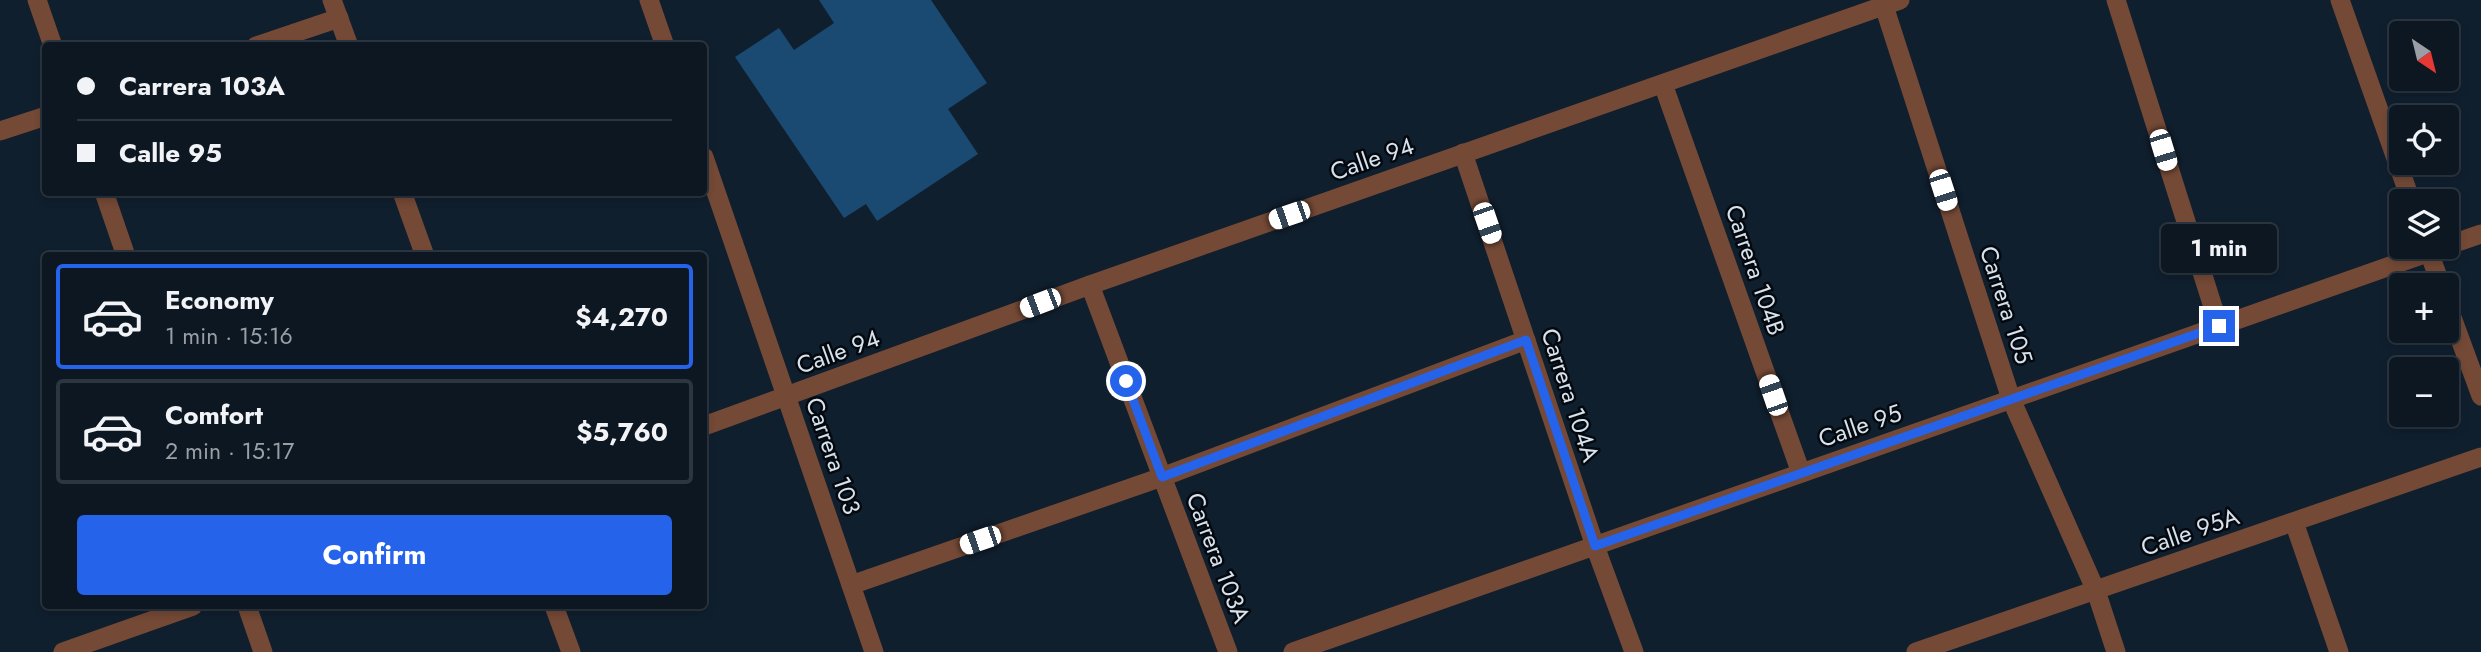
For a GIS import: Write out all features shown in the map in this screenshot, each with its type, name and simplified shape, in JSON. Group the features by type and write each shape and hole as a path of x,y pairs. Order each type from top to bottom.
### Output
{"street":[{"path":"37,0 52,42"},
{"path":"649,0 664,42"},
{"path":"2116,0 2219,326"},
{"path":"2340,0 2407,189"},
{"name":"Calle 94","path":"707,425 1090,285 1892,3"},
{"name":"Carrera 105","path":"1892,3 2011,399 2096,591 2116,652"},
{"path":"265,42 335,9 347,42"},
{"name":"Carrera 104B","path":"1663,84 1801,473"},
{"path":"0,131 42,117"},
{"name":"Carrera 104A","path":"1463,153 1595,546 1634,652"},
{"name":"Carrera 103","path":"707,166 874,652"},
{"path":"105,196 125,252"},
{"path":"403,196 424,252"},
{"name":"Calle 95","path":"2459,241 2481,234"},
{"name":"Calle 95","path":"1293,652 2406,259"},
{"name":"Carrera 103A","path":"1090,285 1228,652"},
{"path":"2459,336 2481,396"},
{"path":"851,585 1162,477 1526,340"},
{"name":"Calle 95A","path":"1916,652 2481,457"},
{"path":"2294,522 2339,652"},
{"path":"63,652 185,609"},
{"path":"248,609 263,652"},
{"path":"555,609 571,652"}],"building":[{"path":"819,0 931,0 987,83 948,109 978,154 877,221 866,204 844,218 735,57 779,28 794,50 834,23"}],"route":[{"path":"1126,381 1162,477 1526,340 1595,546 2219,326"}]}
